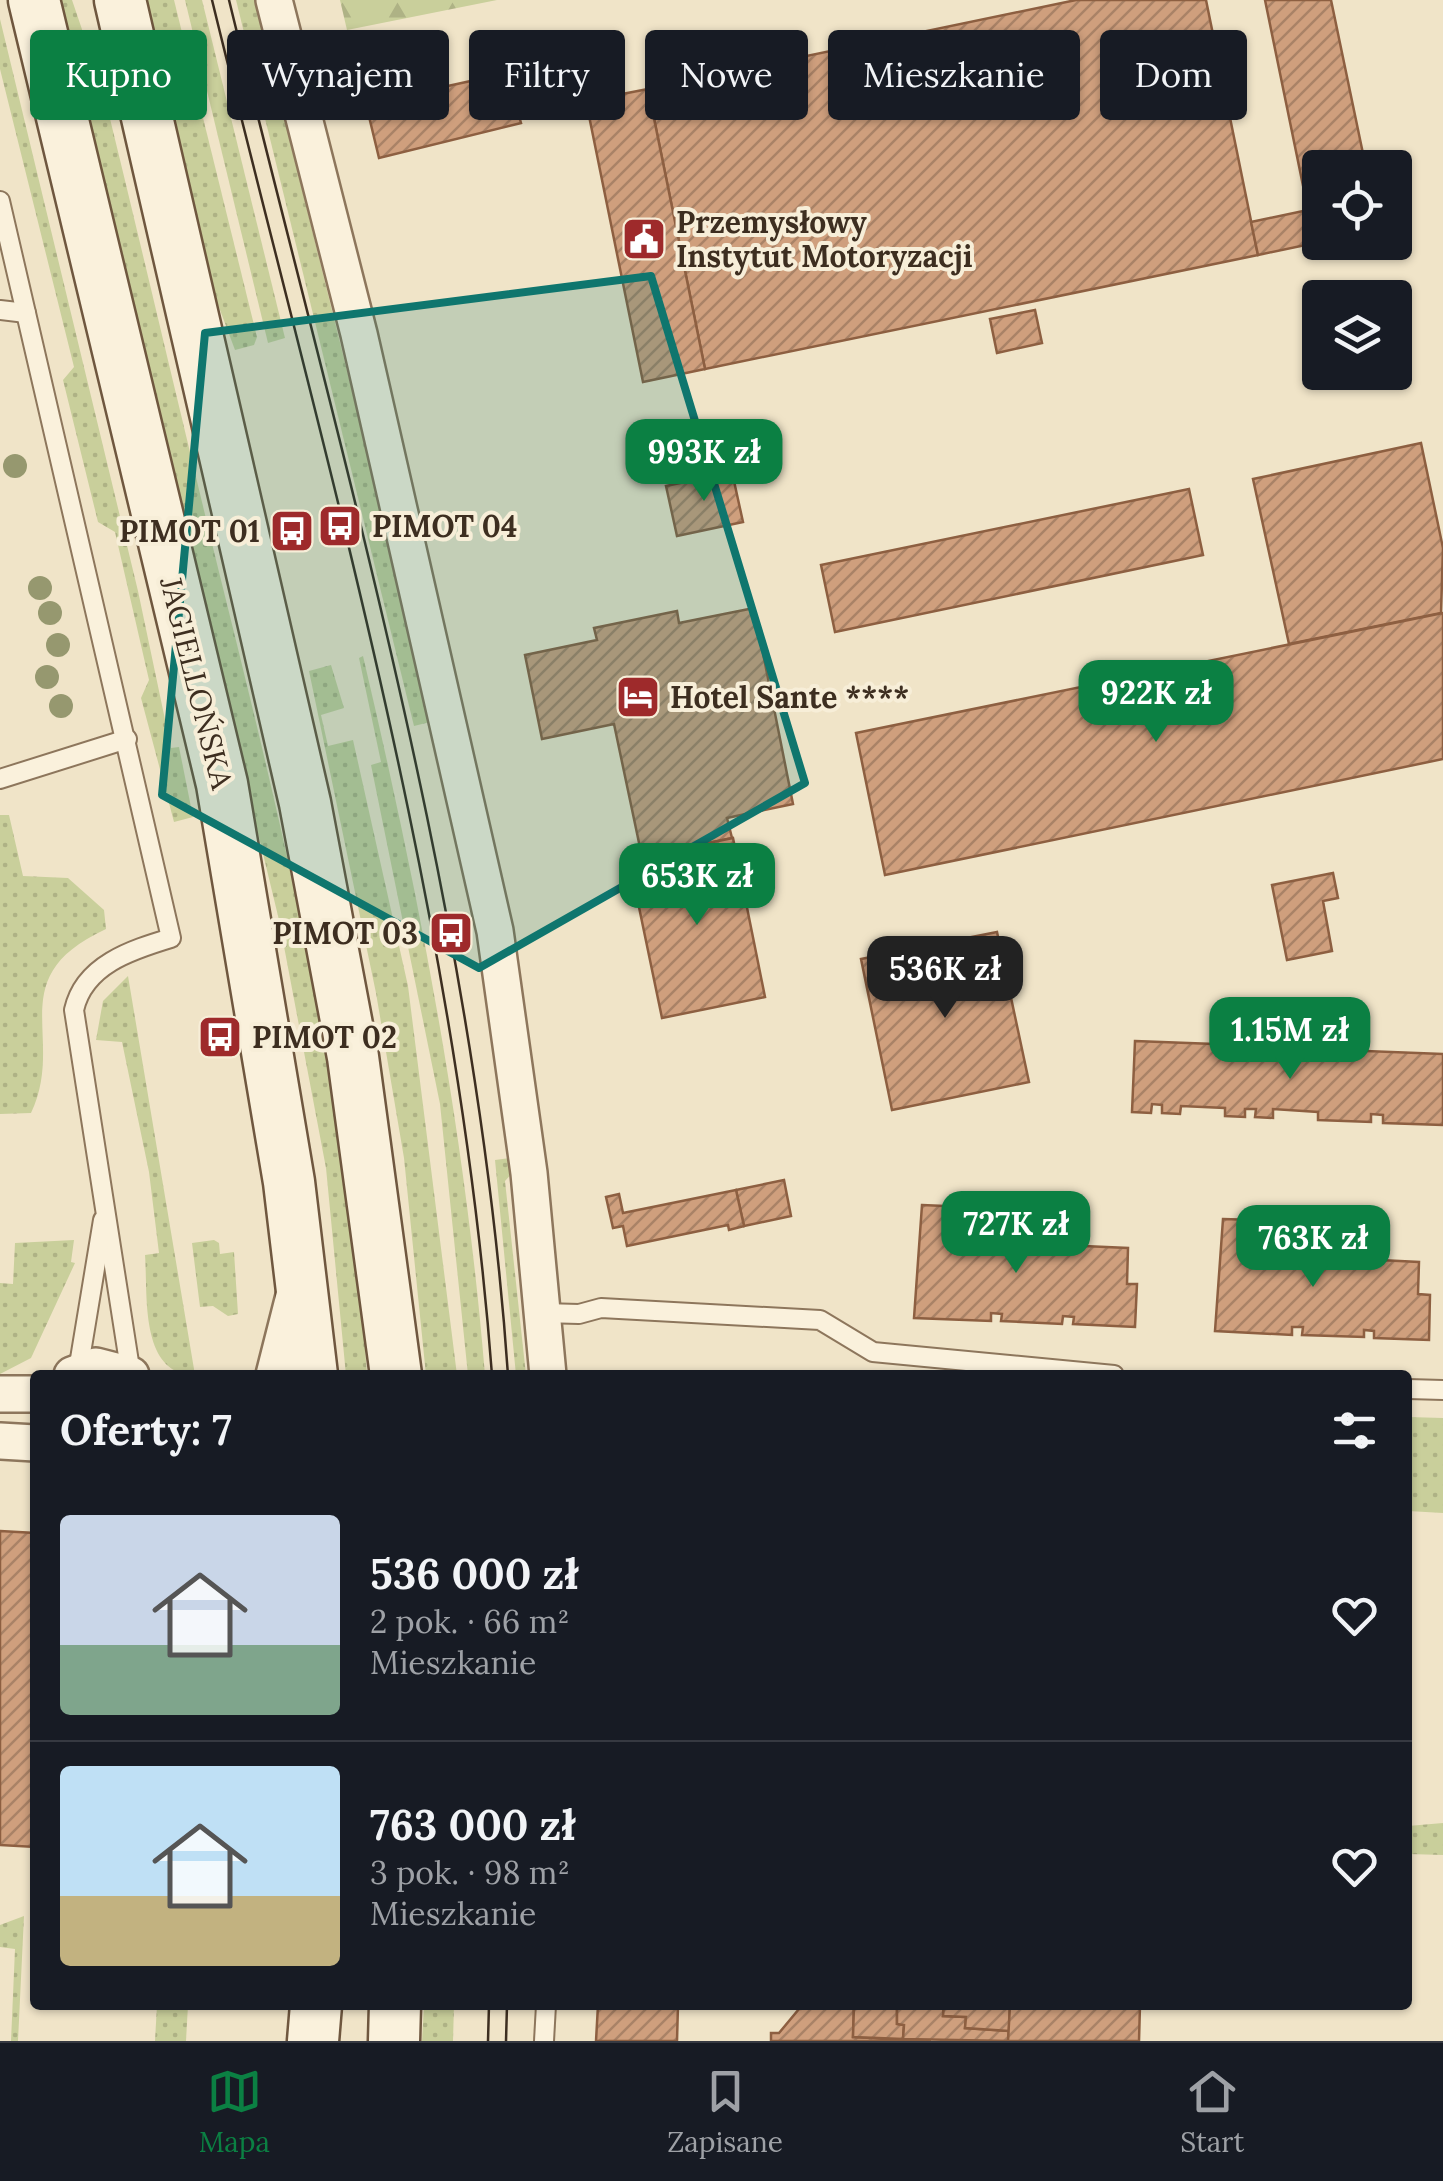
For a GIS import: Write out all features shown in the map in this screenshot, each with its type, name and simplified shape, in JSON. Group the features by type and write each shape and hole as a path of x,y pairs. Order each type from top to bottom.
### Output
{"main road":[{"name":"JAGIELLOŃSKA","path":"34,0 222,784 300,1270 311,1370"},
{"path":"120,0 305,803 353,1057 395,1370"},
{"path":"313,2041 316,2010"},
{"path":"394,2041 395,2010"}],"street":[{"path":"274,0 360,334 495,931 530,1173 548,1370"},
{"path":"275,1370 300,1270"},
{"path":"0,1394 30,1394"},
{"path":"0,1440 30,1443"}],"lane":[{"path":"0,202 172,938 130,950 93,974 78,991 74,1010 130,1370"},
{"path":"0,310 26,313"},
{"path":"0,779 127,739"},
{"path":"76,1370 106,1205"},
{"path":"544,1313 579,1314 601,1308 820,1320 873,1352 1062,1370"},
{"path":"1412,1388 1443,1390"},
{"path":"544,2041 546,2010"}],"highlighted area":[{"path":"651,276 805,783 479,968 162,795 205,333"}],"green space":[{"path":"57,0 72,0 82,30 64,30"},
{"path":"141,0 174,0 181,30 148,30"},
{"path":"185,0 202,0 227,102 227,120 231,120 285,338 268,343 207,91 207,30 192,30"},
{"path":"236,0 255,0 262,30 243,30"},
{"path":"340,0 497,0 347,30"},
{"path":"0,19 138,591 171,748 179,747 193,817 174,822 141,698 149,680 115,532 98,522 63,380 74,367 0,69"},
{"path":"86,120 110,120 290,870 346,1171 367,1370 346,1370 326,1168 279,920"},
{"path":"170,120 204,120 257,337 254,345 235,350 211,286"},
{"path":"265,120 285,120 434,721 414,726"},
{"path":"363,656 403,834 438,1013 465,1193 485,1370 467,1370 440,1104 371,765 381,762 359,658"},
{"path":"331,665 344,708 321,715 328,746 353,740 408,986 456,1370 425,1370 404,1158 376,993 309,671"},
{"path":"0,815 9,815 23,876 68,878 104,910 106,929 74,948 55,968 45,989 43,1059 31,1113 0,1114"},
{"path":"128,976 194,1370 176,1370 164,1362 150,1330 145,1255 159,1253 149,1172 122,1042 96,1040 103,1001"},
{"path":"517,1157 518,1167 505,1181 525,1370 516,1370 495,1160"},
{"path":"74,1240 71,1262 75,1263 31,1358 0,1374 0,1283 13,1284 15,1243"},
{"path":"192,1243 219,1243 220,1254 234,1252 238,1314 228,1316 213,1306 200,1307"},
{"path":"1412,1417 1443,1418 1443,1513 1412,1511"},
{"path":"1443,1823 1443,1855 1412,1854 1412,1826"},
{"path":"24,1916 18,2041 11,2041 15,1949 0,1947 0,1925"},
{"path":"157,2010 188,2010 186,2041 155,2041"},
{"path":"424,2010 454,2010 453,2041 422,2041"}],"building":[{"path":"1076,0 1206,0 1212,30 1100,30 1100,120 1230,120 1258,255 705,369 654,120 808,120 808,56 828,52 828,120 1080,120 1080,30 932,30"},
{"path":"1265,0 1331,0 1362,150 1302,150 1302,181"},
{"path":"469,81 469,120 521,123 379,158 370,120 449,120 449,86"},
{"path":"645,90 645,120 654,120 705,369 643,382 590,120 625,120 625,93"},
{"path":"1302,211 1302,246 1258,255 1251,222"},
{"path":"1035,310 1042,343 997,353 990,319"},
{"path":"1421,443 1443,548 1441,613 1289,644 1253,479"},
{"path":"732,472 743,522 677,536 666,486"},
{"path":"1189,489 1203,555 835,632 821,565"},
{"path":"754,608 793,804 727,818 732,838 642,857 614,724 542,739 525,655 597,640 594,628 677,611 679,623"},
{"path":"1443,613 1443,759 885,875 856,733"},
{"path":"733,838 765,997 662,1018 629,859"},
{"path":"1333,873 1338,898 1323,901 1332,951 1287,960 1272,885"},
{"path":"997,932 1029,1082 892,1110 861,959"},
{"path":"1135,1041 1214,1044 1214,1050 1228,1050 1228,1045 1306,1048 1305,1053 1341,1055 1341,1050 1443,1054 1443,1125 1383,1123 1383,1115 1371,1114 1371,1122 1318,1120 1318,1112 1273,1109 1273,1118 1255,1117 1256,1109 1245,1109 1245,1117 1225,1116 1225,1108 1181,1106 1180,1114 1162,1113 1162,1105 1152,1104 1151,1113 1132,1112"},
{"path":"784,1180 791,1216 744,1226 736,1190"},
{"path":"736,1190 744,1226 729,1230 728,1225 627,1246 623,1226 613,1228 606,1197 619,1194 623,1213"},
{"path":"922,1205 990,1208 988,1250 1038,1252 1039,1244 1128,1248 1127,1284 1137,1284 1135,1327 1073,1324 1074,1317 1063,1316 1062,1324 1001,1321 1002,1314 991,1313 991,1321 914,1318"},
{"path":"1223,1219 1291,1221 1289,1264 1340,1266 1340,1258 1419,1262 1418,1294 1430,1295 1429,1340 1374,1338 1374,1331 1364,1330 1364,1337 1302,1335 1303,1327 1292,1327 1292,1335 1215,1331"},
{"path":"0,1531 30,1533 30,1847 0,1845"},
{"path":"598,2010 678,2010 677,2041 596,2041"},
{"path":"798,2010 854,2010 853,2037 931,2041 771,2041 771,2033 779,2033"},
{"path":"854,2010 897,2010 897,2024 904,2025 903,2039 853,2037"},
{"path":"897,2010 944,2010 943,2016 966,2017 965,2028 1009,2031 1008,2041 903,2039 904,2025 897,2024"},
{"path":"944,2010 1010,2010 1009,2031 965,2028 966,2017 943,2016"},
{"path":"1010,2010 1140,2010 1139,2041 1008,2041"}],"tram line":[{"path":"212,0 340,511 417,854 449,1027 474,1200 491,1370"},
{"path":"229,0 357,511 435,854 466,1027 491,1201 508,1370"},
{"path":"488,2041 489,2010"},
{"path":"506,2041 507,2010"}],"place":[{"name":"Przemysłowy Instytut Motoryzacji","path":"644,239"},
{"name":"PIMOT 04","path":"340,526"},
{"name":"PIMOT 01","path":"292,531"},
{"name":"Hotel Sante ****","path":"638,697"},
{"name":"PIMOT 03","path":"451,933"},
{"name":"PIMOT 02","path":"220,1037"}]}
